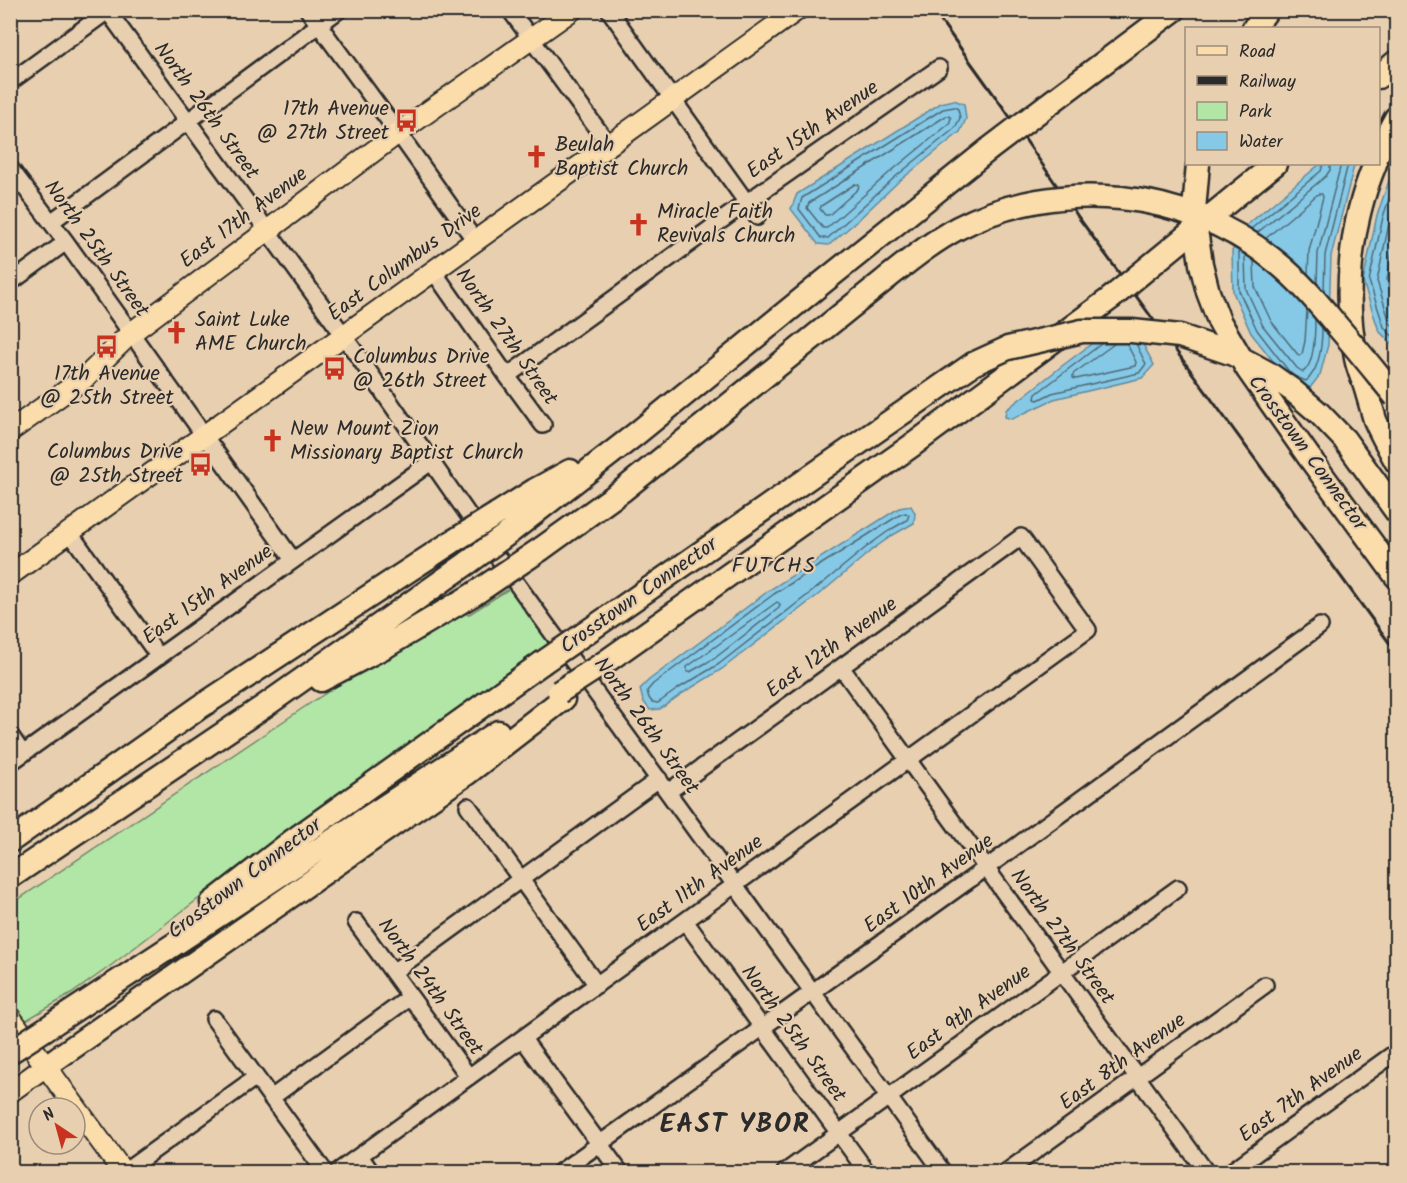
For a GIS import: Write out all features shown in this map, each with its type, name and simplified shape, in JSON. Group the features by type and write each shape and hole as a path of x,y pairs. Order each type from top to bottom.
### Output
{"highway":[{"path":"10,841 200,707 452,543 504,523 636,434 988,150 1174,10"},
{"path":"1255,27 1267,10"},
{"path":"1380,75 1396,62"},
{"path":"1380,149 1396,118"},
{"name":"Crosstown Connector","path":"1198,165 1194,210 1197,236 1208,292 1219,321 1262,391 1396,576"},
{"path":"46,1066 447,787 561,696 915,444 1111,298 1274,165"},
{"path":"1375,165 1365,191 1352,248 1350,281 1352,333 1357,361 1376,421 1392,453"},
{"path":"266,705 349,666 474,594 642,476 887,278 940,238 959,227 1002,210 1046,200 1108,196 1155,203 1191,214 1227,230 1275,260 1300,284 1396,397"},
{"name":"Crosstown Connector","path":"88,1000 291,842 542,663 973,364 1008,348 1082,331 1132,331 1180,336 1233,354 1268,373 1319,413 1344,439 1396,511"},
{"path":"10,877 266,705 469,562 504,523"},
{"path":"10,1052 561,696"}],"main road":[{"name":"East 17th Avenue","path":"10,431 86,377 131,333 267,231 398,133 572,10"},
{"name":"East Columbus Drive","path":"10,575 797,10"},
{"path":"10,1017 124,1173"},
{"path":"10,1092 46,1066"}],"street":[{"name":"North 27th Street","path":"308,10 476,242"},
{"path":"51,222 339,10"},
{"path":"510,10 609,146"},
{"path":"609,10 757,217"},
{"path":"10,82 108,11"},
{"name":"North 26th Street","path":"108,11 344,336 506,569 943,1173"},
{"name":"East 15th Avenue","path":"507,376 747,201 939,68"},
{"name":"North 25th Street","path":"10,168 66,242 293,560"},
{"path":"10,284 66,242"},
{"name":"North 27th Street","path":"434,272 543,425"},
{"name":"East 15th Avenue","path":"10,763 431,462"},
{"path":"70,533 159,657"},
{"name":"East 11th Avenue","path":"337,1173 1088,630 1021,537"},
{"name":"East 12th Avenue","path":"668,792 1021,537"},
{"name":"East 10th Avenue","path":"560,1173 1320,626"},
{"name":"North 27th Street","path":"841,668 1206,1173"},
{"path":"10,735 24,754"},
{"path":"393,972 659,780"},
{"path":"468,806 597,985"},
{"name":"East 9th Avenue","path":"785,1173 1178,888"},
{"name":"North 25th Street","path":"685,921 867,1173"},
{"name":"North 24th Street","path":"356,922 469,1077"},
{"name":"East 8th Avenue","path":"1006,1173 1265,985"},
{"path":"271,1098 410,997"},
{"path":"214,1019 325,1173"},
{"path":"523,1039 620,1173"},
{"name":"East 7th Avenue","path":"1230,1173 1396,1052"},
{"path":"124,1173 256,1077"},
{"path":"360,1156 371,1173"}],"green space":[{"path":"512,587 552,642 311,813 109,967 71,994 23,1022 11,1005 10,905 365,668 465,611 468,615"}],"water":[{"path":"954,100 964,104 966,119 960,132 897,183 829,245 818,244 791,209 797,194 941,103"},
{"path":"1396,161 1396,348 1379,331 1363,282 1377,215"},
{"path":"1319,165 1354,165 1331,256 1328,345 1320,375 1309,389 1288,380 1251,333 1233,292 1232,251 1247,225"},
{"path":"1130,320 1154,365 1142,378 1054,399 1012,419 1005,417 1006,410 1062,366 1122,321"},
{"path":"911,506 915,513 914,523 873,549 827,588 722,669 660,709 650,710 643,701 640,689 649,680 771,589 899,508"}],"railway":[{"path":"933,10 1079,218 1396,652"}],"place":[{"name":"17th Avenue @ 27th Street","path":"407,121"},
{"name":"Beulah Baptist Church","path":"537,157"},
{"name":"Miracle Faith Revivals Church","path":"639,224"},
{"name":"Saint Luke AME Church","path":"177,332"},
{"name":"17th Avenue @ 25th Street","path":"107,346"},
{"name":"Columbus Drive @ 26th Street","path":"335,369"},
{"name":"New Mount Zion Missionary Baptist Church","path":"272,441"},
{"name":"Columbus Drive @ 25th Street","path":"201,464"}],"district":[{"name":"FUTCHS","path":"774,566"},
{"name":"EAST YBOR","path":"735,1124"}]}
